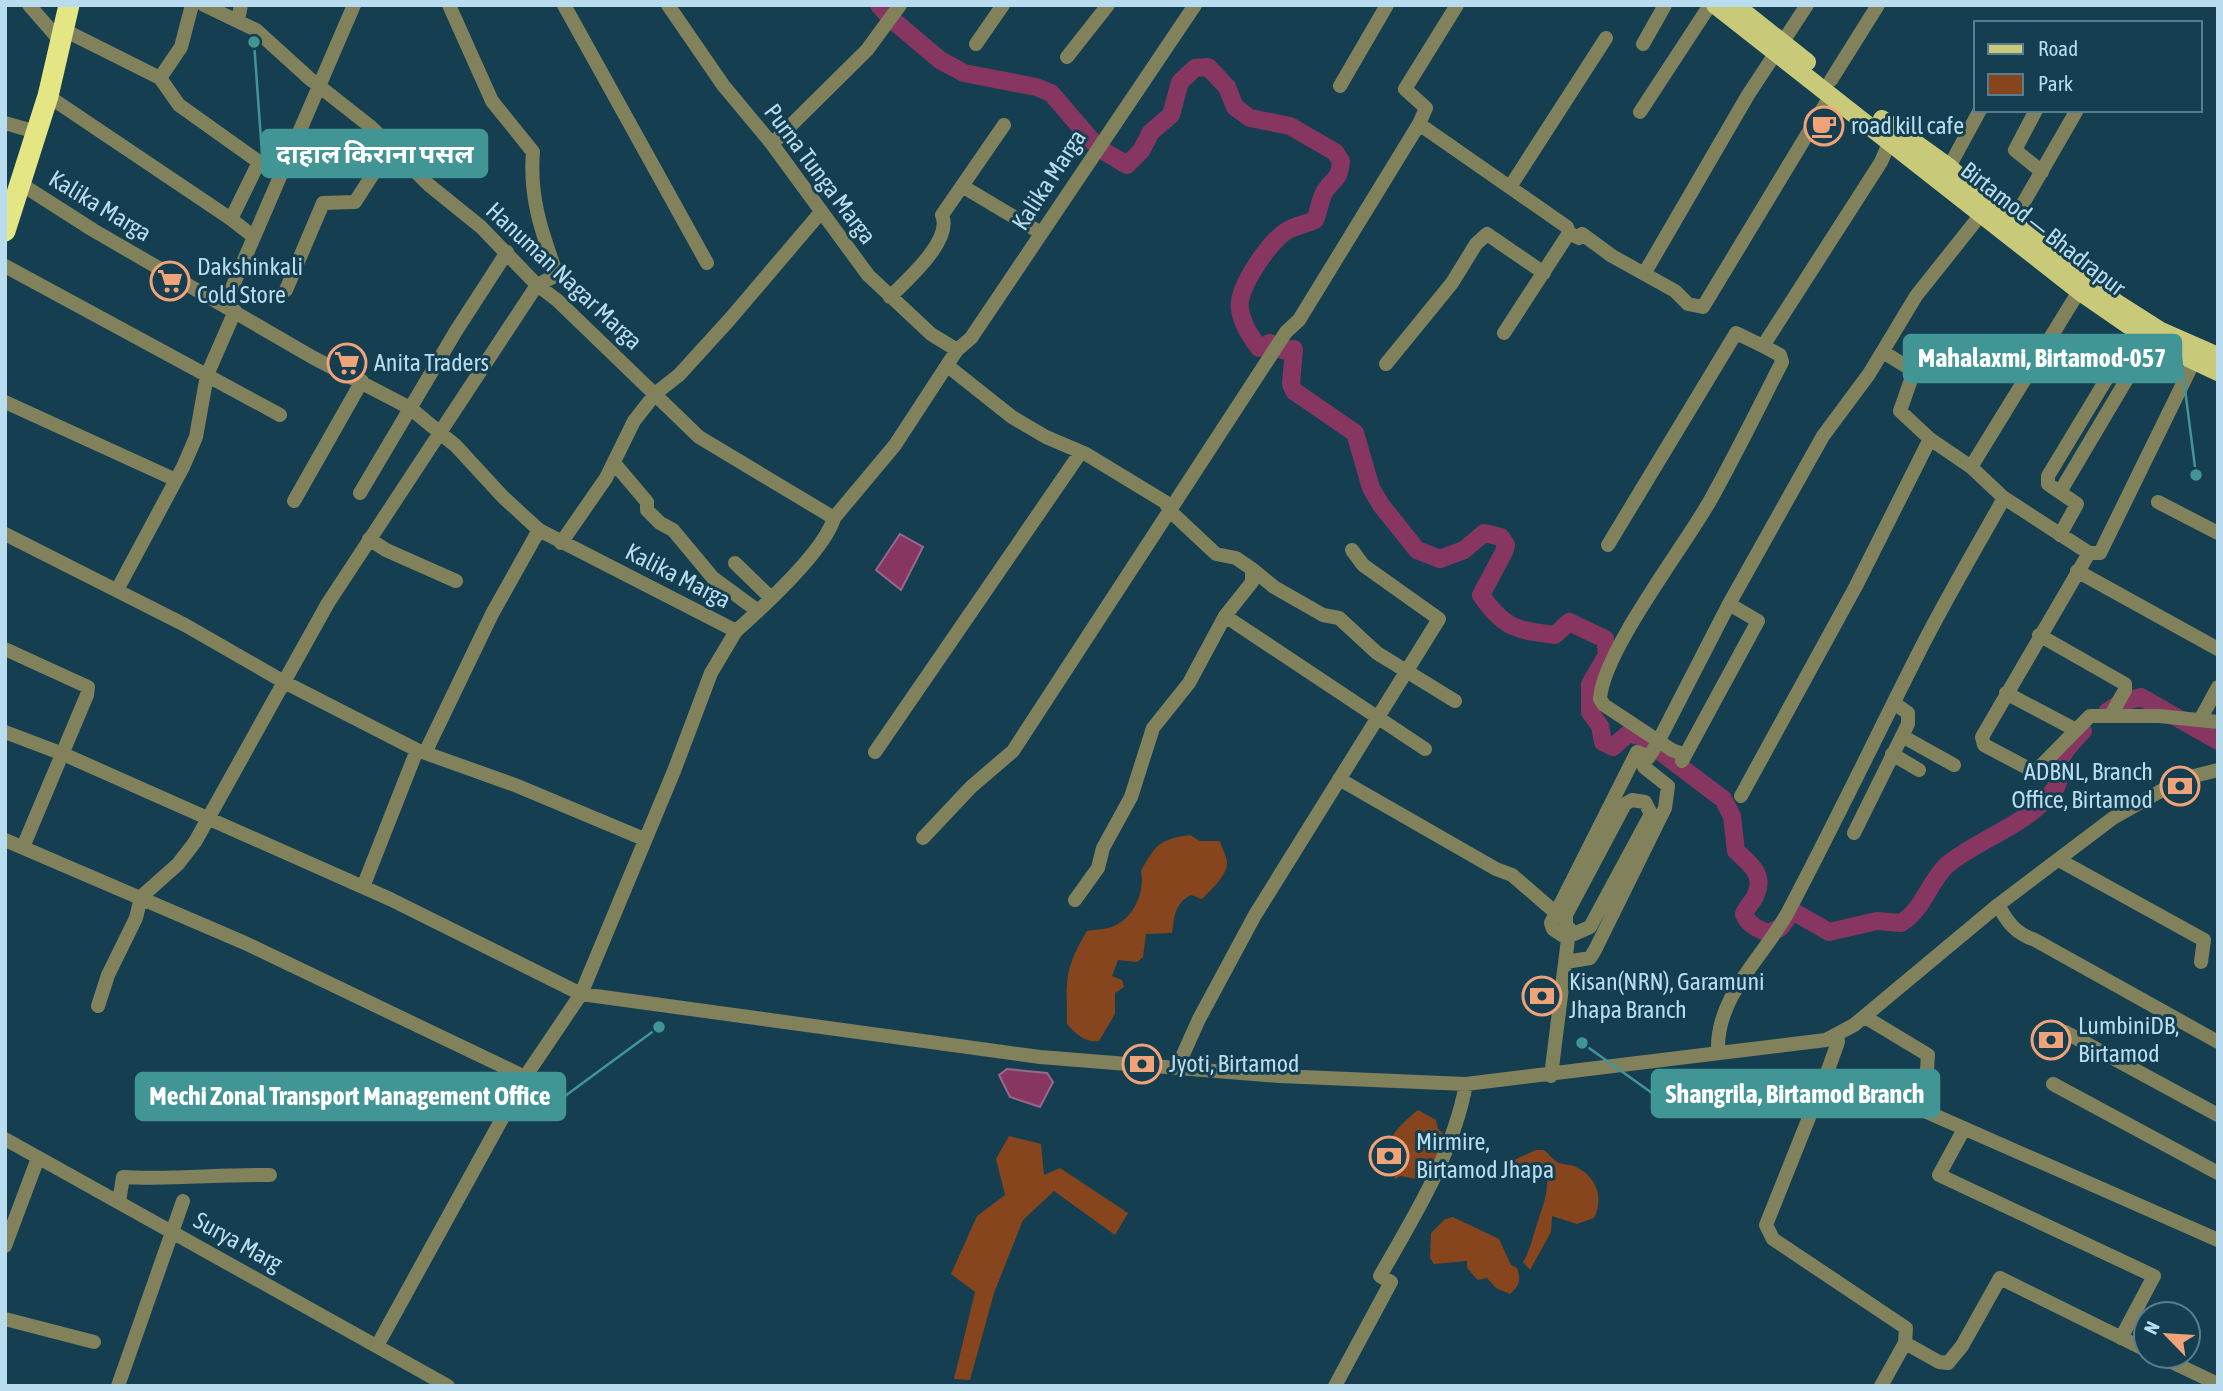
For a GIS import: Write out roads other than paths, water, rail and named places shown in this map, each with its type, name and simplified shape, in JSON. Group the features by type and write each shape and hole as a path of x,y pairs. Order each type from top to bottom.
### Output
{"highway":[{"path":"5,231 48,96 69,5"}],"main road":[{"name":"Birtamod — Bhadrapur","path":"1712,5 1779,47"},
{"name":"Birtamod — Bhadrapur","path":"1736,5 1779,47 2143,335 2218,372"},
{"name":"Birtamod — Bhadrapur","path":"1892,134 1949,167 1985,209 2013,221 2083,285 2146,323 2218,356"}],"street":[{"path":"29,5 63,36 160,78 179,105 259,162 281,172"},
{"path":"160,78 181,47 192,5"},
{"name":"Hanuman Nagar Marga","path":"204,5 239,12 318,86 371,127 429,185 507,252 537,285 557,300 699,437 834,518"},
{"path":"117,590 196,437 207,375 254,237 354,5"},
{"path":"98,1006 108,975 136,918 141,897 178,864 286,683 328,603 369,539 537,285 557,275 533,203 533,152 492,101 474,68 449,5"},
{"path":"564,5 707,263"},
{"name":"Purna Tunga Marga","path":"668,5 723,85 772,144 859,264 890,298 931,334 957,350"},
{"path":"772,144 867,50 900,5"},
{"path":"976,44 1003,5"},
{"path":"1068,57 1108,5"},
{"name":"Kalika Marga","path":"20,184 93,230 313,357 410,408 440,432 540,530 736,631 792,577 830,530 834,518 894,445 949,367 957,350 971,338 1195,5"},
{"path":"1340,86 1387,5"},
{"path":"923,838 971,787 1013,751 1286,331 1299,320 1419,124 1426,108 1405,89 1457,5"},
{"path":"1643,44 1665,5"},
{"path":"1640,112 1712,5"},
{"path":"1644,274 1779,47 1807,5"},
{"path":"1419,124 1567,227 1569,233 1579,238 1582,234 1612,256 1675,291 1688,304 1703,307 1878,5"},
{"path":"1510,187 1606,38"},
{"path":"48,96 254,237"},
{"path":"1949,167 1979,112"},
{"path":"2035,112 2015,150 2042,172"},
{"path":"2013,221 2076,112"},
{"path":"5,123 36,132"},
{"path":"890,298 936,246 944,229 942,215 1004,125"},
{"path":"1763,346 1881,162 1892,134"},
{"path":"286,290 323,203 355,202 391,146"},
{"path":"231,219 259,162"},
{"path":"962,186 1041,233"},
{"path":"1566,962 1590,958 1665,808 1668,786 1644,767 1644,761 1654,749 1729,604 1816,448 1883,352 1916,296 1985,209"},
{"path":"561,543 614,463 634,421 656,393 679,375 730,319 821,212"},
{"path":"1504,333 1569,233"},
{"path":"1386,364 1452,284 1476,244 1488,234 1544,273"},
{"path":"360,494 507,252"},
{"path":"5,265 280,415"},
{"path":"1971,467 2083,285"},
{"path":"1608,545 1736,333 1780,355 1782,362 1711,500 1647,600 1602,680 1600,699 1604,705 1654,749"},
{"path":"2060,535 2077,504 2060,492 2143,335"},
{"path":"1883,352 1914,371 1900,411 1930,439 1971,467 2004,498 2088,552 2100,553 2194,361"},
{"path":"949,367 1012,417 1046,437 1081,452 1165,502 1170,511 1216,554 1236,558 1283,592 1323,615 1339,618 1377,653 1455,701"},
{"path":"294,502 362,381"},
{"path":"5,402 176,480"},
{"path":"1741,796 1856,586 1930,439"},
{"path":"875,752 1081,452"},
{"path":"614,463 647,502 647,510 660,523 673,530 713,578 758,611"},
{"path":"1718,1051 1722,1020 1728,1003 1745,972 1786,916 1863,770 1894,703 2004,498"},
{"path":"2158,502 2218,533"},
{"path":"363,887 421,752 492,614 540,530"},
{"path":"5,534 117,590 286,683 421,752 515,785 644,839"},
{"path":"369,539 386,550 456,581"},
{"path":"1177,1068 1199,1018 1255,915 1439,619 1363,565 1352,550"},
{"path":"2088,552 2006,692 1982,741 2030,772 2040,769 2074,729 2090,716 2218,722"},
{"path":"735,563 770,597"},
{"path":"1074,900 1098,868 1103,848 1131,797 1153,728 1189,683 1225,616 1252,582 1252,569"},
{"path":"2077,571 2218,649"},
{"path":"1551,1076 1568,939 1553,929 1551,923 1637,752 1672,750 1684,758 1764,624 1729,604"},
{"path":"1225,616 1425,749"},
{"path":"377,1346 525,1077 581,994 674,771 711,673 736,631"},
{"path":"2039,635 2125,684 2125,690 2111,715"},
{"path":"5,649 88,687 23,847"},
{"path":"2200,720 2218,687"},
{"path":"2006,692 2074,729"},
{"path":"1854,833 1908,724 1908,713 1894,703"},
{"path":"5,732 63,754 363,887 581,994 1040,1057 1177,1068 1466,1084 1551,1076 1718,1051 1826,1040 1865,1017 1998,905 2113,818 2182,779 2218,771"},
{"path":"1902,736 1955,765"},
{"path":"1892,754 1919,770"},
{"path":"1339,779 1496,869 1512,875 1556,913"},
{"path":"1641,800 1649,805 1651,814 1590,927 1574,934 1566,925 1566,915 1625,804 1641,800"},
{"path":"5,839 245,943 525,1077"},
{"path":"2059,860 2204,940 2201,962"},
{"path":"1998,905 2013,929 2022,936 2035,940 2218,1042"},
{"path":"1865,1017 1928,1055 1927,1070 1911,1105 2218,1240"},
{"path":"2065,1032 2218,1115"},
{"path":"1837,1035 1830,1063 1766,1225 1773,1239 1906,1328 1905,1343 1881,1386"},
{"path":"1335,1386 1391,1282 1380,1276 1434,1177 1461,1114 1466,1084"},
{"path":"2053,1084 2218,1173"},
{"path":"1964,1129 1939,1175 2154,1276 2121,1338"},
{"name":"Surya Marg","path":"5,1139 448,1386"},
{"path":"5,1246 38,1158"},
{"path":"119,1202 123,1177 172,1180 212,1174 270,1175"},
{"path":"118,1386 183,1201"},
{"path":"1905,1343 1939,1362 1951,1361 2000,1278 2132,1343"},
{"path":"5,1319 94,1342"},
{"path":"2188,1370 2218,1384"}],"waterway":[{"path":"879,5 887,14"},
{"path":"895,22 940,60 964,73 1036,87 1051,93 1094,143"},
{"path":"1102,150 1127,165 1141,151 1151,132 1171,115 1180,82 1195,68 1208,67 1227,87 1235,107 1250,118 1290,126 1335,152 1341,161 1339,173 1323,194 1315,220 1292,228 1278,238 1255,267 1243,290 1240,309 1247,330 1259,348 1270,343"},
{"path":"1282,350 1294,349 1291,384 1294,391 1355,433 1371,488 1417,550 1440,559 1464,550 1484,533 1501,537 1506,545 1504,552 1481,595 1497,615 1512,626 1555,635 1569,622 1605,639 1607,655 1590,684 1590,712 1600,726 1603,742 1613,747 1629,733 1641,737 1723,799 1732,816 1736,851 1757,875 1756,894 1744,914 1751,924 1761,930 1768,933 1780,928 1790,914 1796,913 1829,932 1877,921 1901,923 1915,911 1947,865 2019,821 2045,800 2058,784 2062,757 2083,731"},
{"path":"2107,712 2122,702 2141,697 2218,741"}],"place":[{"name":"दाहाल किराना पसल","path":"254,42"},
{"name":"road kill cafe","path":"1824,126"},
{"name":"Dakshinkali Cold Store","path":"170,281"},
{"name":"Anita Traders","path":"347,363"},
{"name":"Mahalaxmi, Birtamod-057","path":"2196,475"},
{"name":"ADBNL, Branch Office, Birtamod","path":"2180,786"},
{"name":"Kisan(NRN), Garamuni Jhapa Branch","path":"1542,996"},
{"name":"Mechi Zonal Transport Management Office","path":"659,1027"},
{"name":"LumbiniDB, Birtamod","path":"2051,1040"},
{"name":"Shangrila, Birtamod Branch","path":"1582,1043"},
{"name":"Jyoti, Birtamod","path":"1142,1064"},
{"name":"Mirmire, Birtamod Jhapa","path":"1389,1156"}]}
